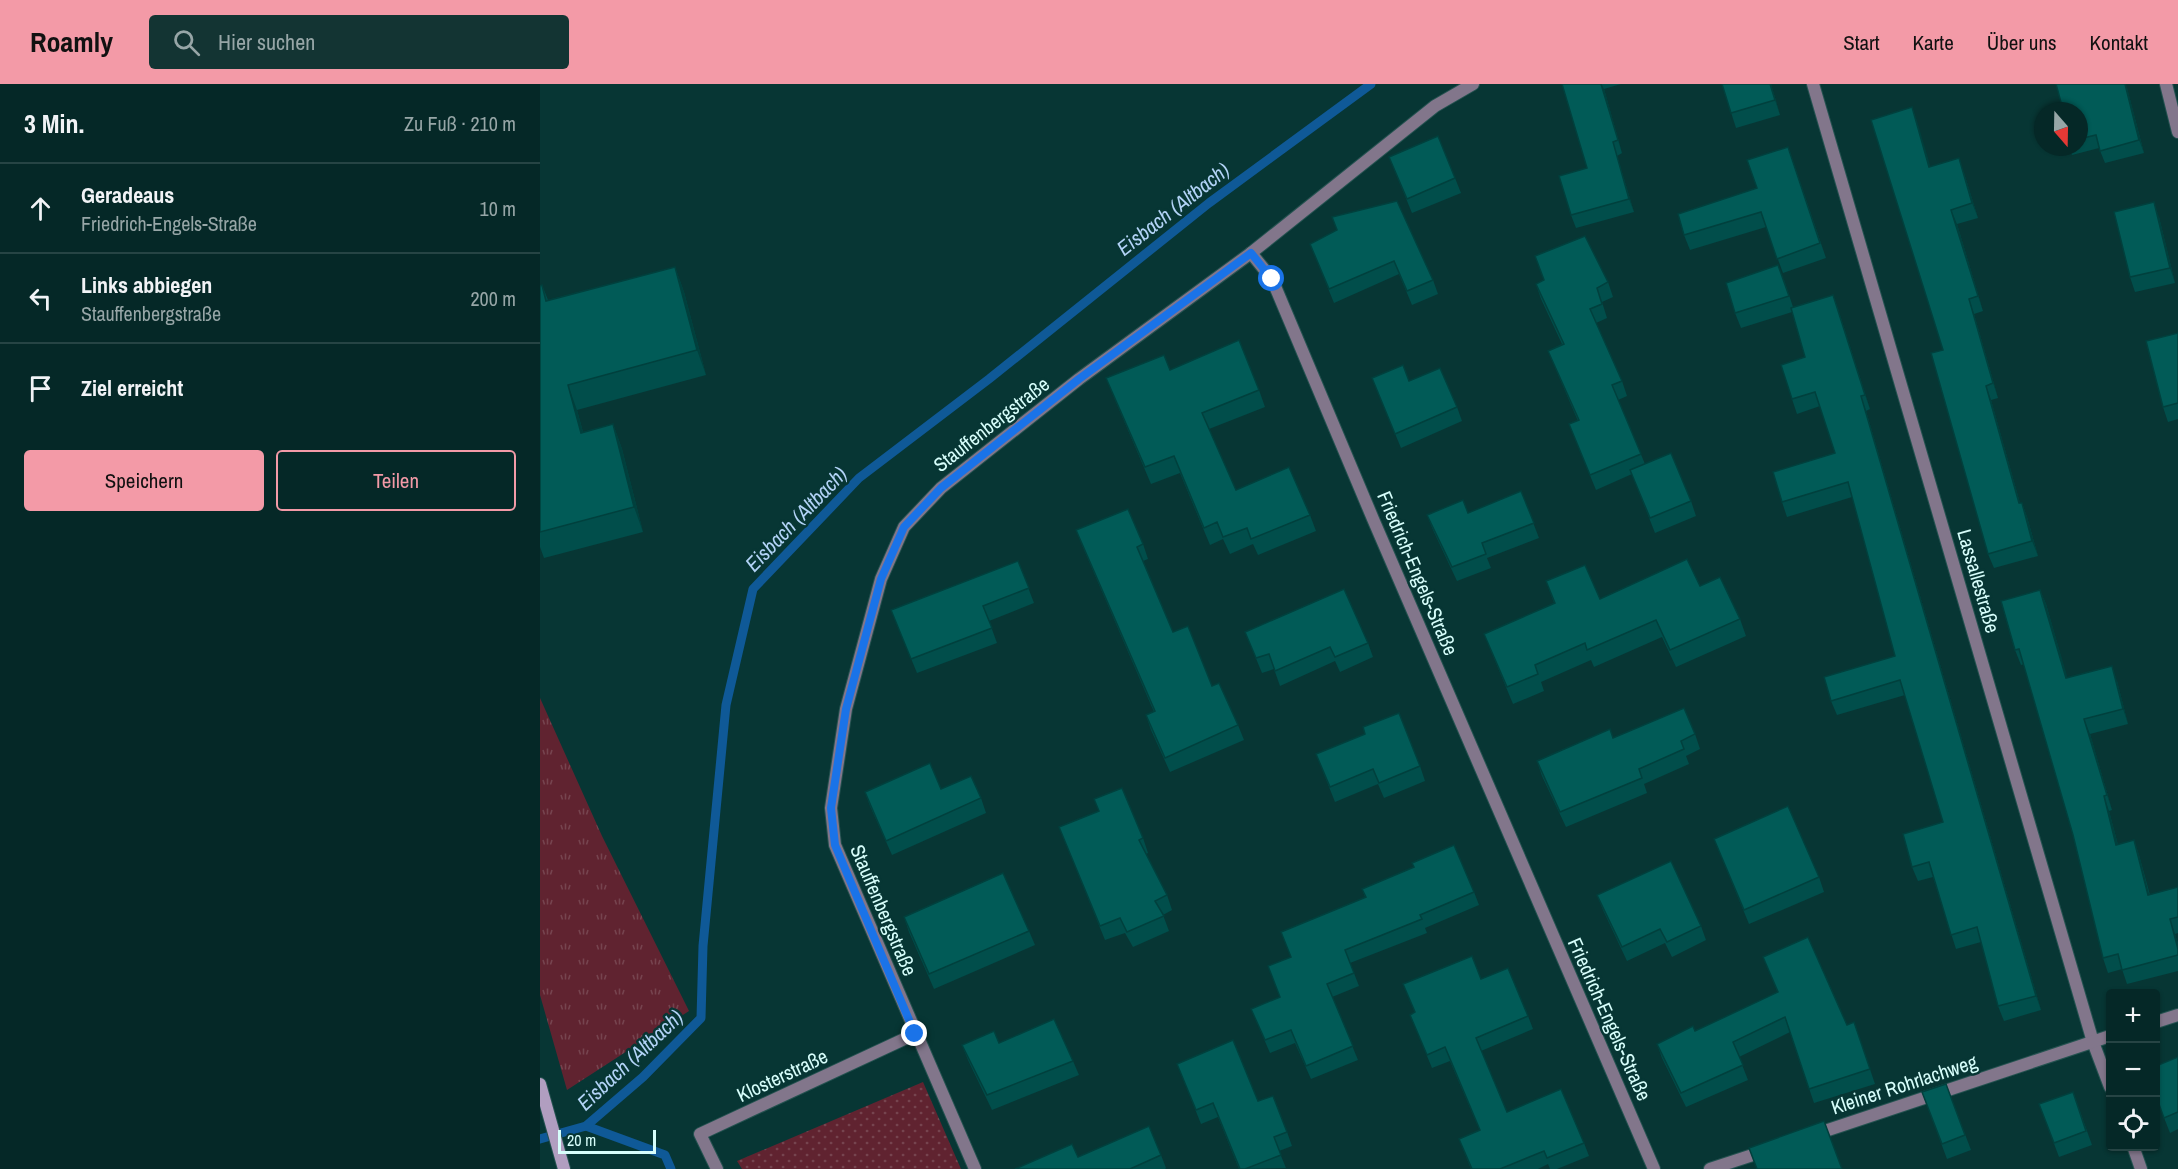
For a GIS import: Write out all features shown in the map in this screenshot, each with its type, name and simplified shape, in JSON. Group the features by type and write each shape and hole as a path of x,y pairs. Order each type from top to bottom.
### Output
{"main road":[{"path":"540,1084 564,1169"}],"street":[{"path":"1251,253 1436,106 1473,84"},
{"name":"Lassallestraße","path":"1813,84 2094,1042 2106,1076"},
{"path":"2166,84 2178,132"},
{"name":"Stauffenbergstraße","path":"975,1169 835,845 831,808 846,709 881,579 904,527 941,488 1079,379 1251,253"},
{"name":"Friedrich-Engels-Straße","path":"1251,253 1272,279 1373,519 1654,1169"},
{"path":"2160,1021 2178,1015"},
{"name":"Klosterstraße","path":"717,1169 700,1134 915,1034"},
{"name":"Kleiner Rohrlachweg","path":"1801,1139 2106,1038"},
{"path":"1710,1169 1778,1147"},
{"path":"2135,1151 2141,1169"}],"green space":[{"path":"540,698 602,836 689,1011 567,1090 540,995"},
{"path":"923,1082 961,1169 742,1169 737,1161"}],"building":[{"path":"1562,84 1601,84 1618,140 1613,142 1629,199 1571,215 1559,176 1587,168"},
{"path":"1722,84 1770,84 1775,100 1731,113"},
{"path":"2056,84 2125,84 2139,140 2100,151 2096,135 2088,137 2088,102 2061,102"},
{"path":"1912,107 1929,167 1959,158 1972,203 1951,210 1978,296 1969,299 1993,383 1986,386 2032,541 1988,554 1931,353 1943,350 1871,120"},
{"path":"1438,136 1455,178 1407,199 1389,157"},
{"path":"1788,147 1820,243 1777,259 1761,212 1684,235 1678,214 1757,188 1747,160"},
{"path":"1397,201 1433,280 1407,291 1394,261 1329,289 1310,244 1337,230 1332,217"},
{"path":"2154,202 2170,268 2130,277 2114,212"},
{"path":"1585,236 1608,282 1597,288 1602,304 1590,309 1622,381 1612,385 1641,454 1590,475 1569,424 1579,420 1548,351 1564,344 1536,284 1544,280 1535,256"},
{"path":"1778,265 1789,296 1735,313 1726,283"},
{"path":"675,267 697,350 568,385 581,433 613,424 634,507 540,532 540,286 542,285 546,301"},
{"path":"1833,295 1865,395 1861,396 2036,996 1998,1006 1977,927 1951,935 1929,862 1912,867 1903,834 1943,822 1900,680 1831,701 1824,677 1895,656 1848,482 1782,502 1773,472 1835,453 1815,392 1792,399 1781,365 1805,357 1791,308"},
{"path":"2178,333 2178,403 2163,407 2146,341"},
{"path":"1239,340 1259,390 1202,413 1236,490 1289,467 1310,515 1251,539 1247,528 1223,537 1217,522 1204,528 1174,456 1145,467 1106,378 1164,355 1170,370"},
{"path":"1403,365 1409,381 1440,368 1457,407 1395,434 1372,378"},
{"path":"1671,453 1691,501 1650,518 1630,470"},
{"path":"1521,491 1534,523 1482,543 1486,554 1452,567 1427,515 1463,500 1468,513"},
{"path":"1128,509 1143,544 1137,547 1173,632 1188,626 1212,686 1219,683 1238,725 1165,758 1146,715 1155,711 1076,530"},
{"path":"1687,559 1700,586 1720,577 1740,619 1670,650 1656,620 1587,650 1585,643 1535,665 1538,674 1507,687 1484,634 1555,603 1546,581 1585,565 1600,599"},
{"path":"1018,561 1029,588 983,606 992,628 911,659 891,610"},
{"path":"1344,589 1368,643 1335,657 1330,647 1275,671 1269,654 1256,658 1245,632"},
{"path":"2040,590 2066,678 2112,666 2123,709 2084,719 2107,795 2104,796 2116,845 2134,840 2148,895 2178,887 2178,917 2170,919 2178,955 2122,970 2118,954 2103,958 2073,835 2019,649 2015,650 2001,601"},
{"path":"1684,708 1695,734 1681,741 1684,749 1639,769 1642,778 1560,812 1537,761 1610,729 1613,738"},
{"path":"1399,713 1420,766 1379,783 1373,769 1330,787 1316,754 1365,734 1363,727"},
{"path":"930,763 941,789 971,776 981,798 886,841 865,792"},
{"path":"1122,788 1143,838 1139,840 1167,895 1155,901 1164,916 1127,932 1120,918 1100,926 1059,827 1099,811 1094,799"},
{"path":"1788,806 1819,877 1744,910 1714,839"},
{"path":"1454,845 1474,892 1420,915 1422,919 1345,950 1354,973 1327,984 1353,1046 1306,1066 1291,1030 1265,1040 1251,1009 1280,997 1268,966 1291,957 1281,932 1366,897 1362,889 1414,867 1412,863"},
{"path":"1671,861 1701,926 1667,942 1660,929 1622,947 1597,895"},
{"path":"1003,873 1029,931 929,974 904,917"},
{"path":"1808,937 1847,1025 1854,1022 1870,1069 1809,1089 1785,1017 1733,1042 1743,1065 1681,1093 1657,1044 1693,1026 1695,1031 1778,992 1763,957"},
{"path":"1472,956 1481,979 1508,968 1528,1016 1476,1038 1507,1112 1561,1089 1584,1143 1547,1158 1544,1151 1500,1169 1472,1169 1459,1139 1480,1130 1445,1047 1427,1055 1410,1015 1415,1012 1403,984"},
{"path":"1054,1019 1073,1061 987,1095 962,1045 994,1031 999,1043"},
{"path":"1233,1040 1258,1101 1273,1096 1287,1132 1274,1137 1281,1155 1245,1169 1240,1169 1213,1103 1196,1110 1177,1064"},
{"path":"2178,1057 2178,1112 2164,1118 2160,1107 2160,1064"},
{"path":"1946,1084 1965,1135 1942,1144 1922,1092"},
{"path":"2073,1092 2086,1131 2054,1143 2039,1104"},
{"path":"1824,1121 1842,1169 1757,1169 1749,1148"},
{"path":"1149,1126 1161,1155 1130,1169 1015,1169 1072,1144 1078,1157"}],"waterway":[{"name":"Eisbach (Altbach)","path":"540,1139 586,1126 643,1077 701,1018 703,946 726,705 753,589 859,478 989,379 1209,203 1371,84"},
{"path":"586,1126 665,1155 671,1169"}],"route":[{"path":"915,1034 835,845 831,808 846,709 881,579 904,527 941,488 1079,379 1251,253 1272,279"}]}
